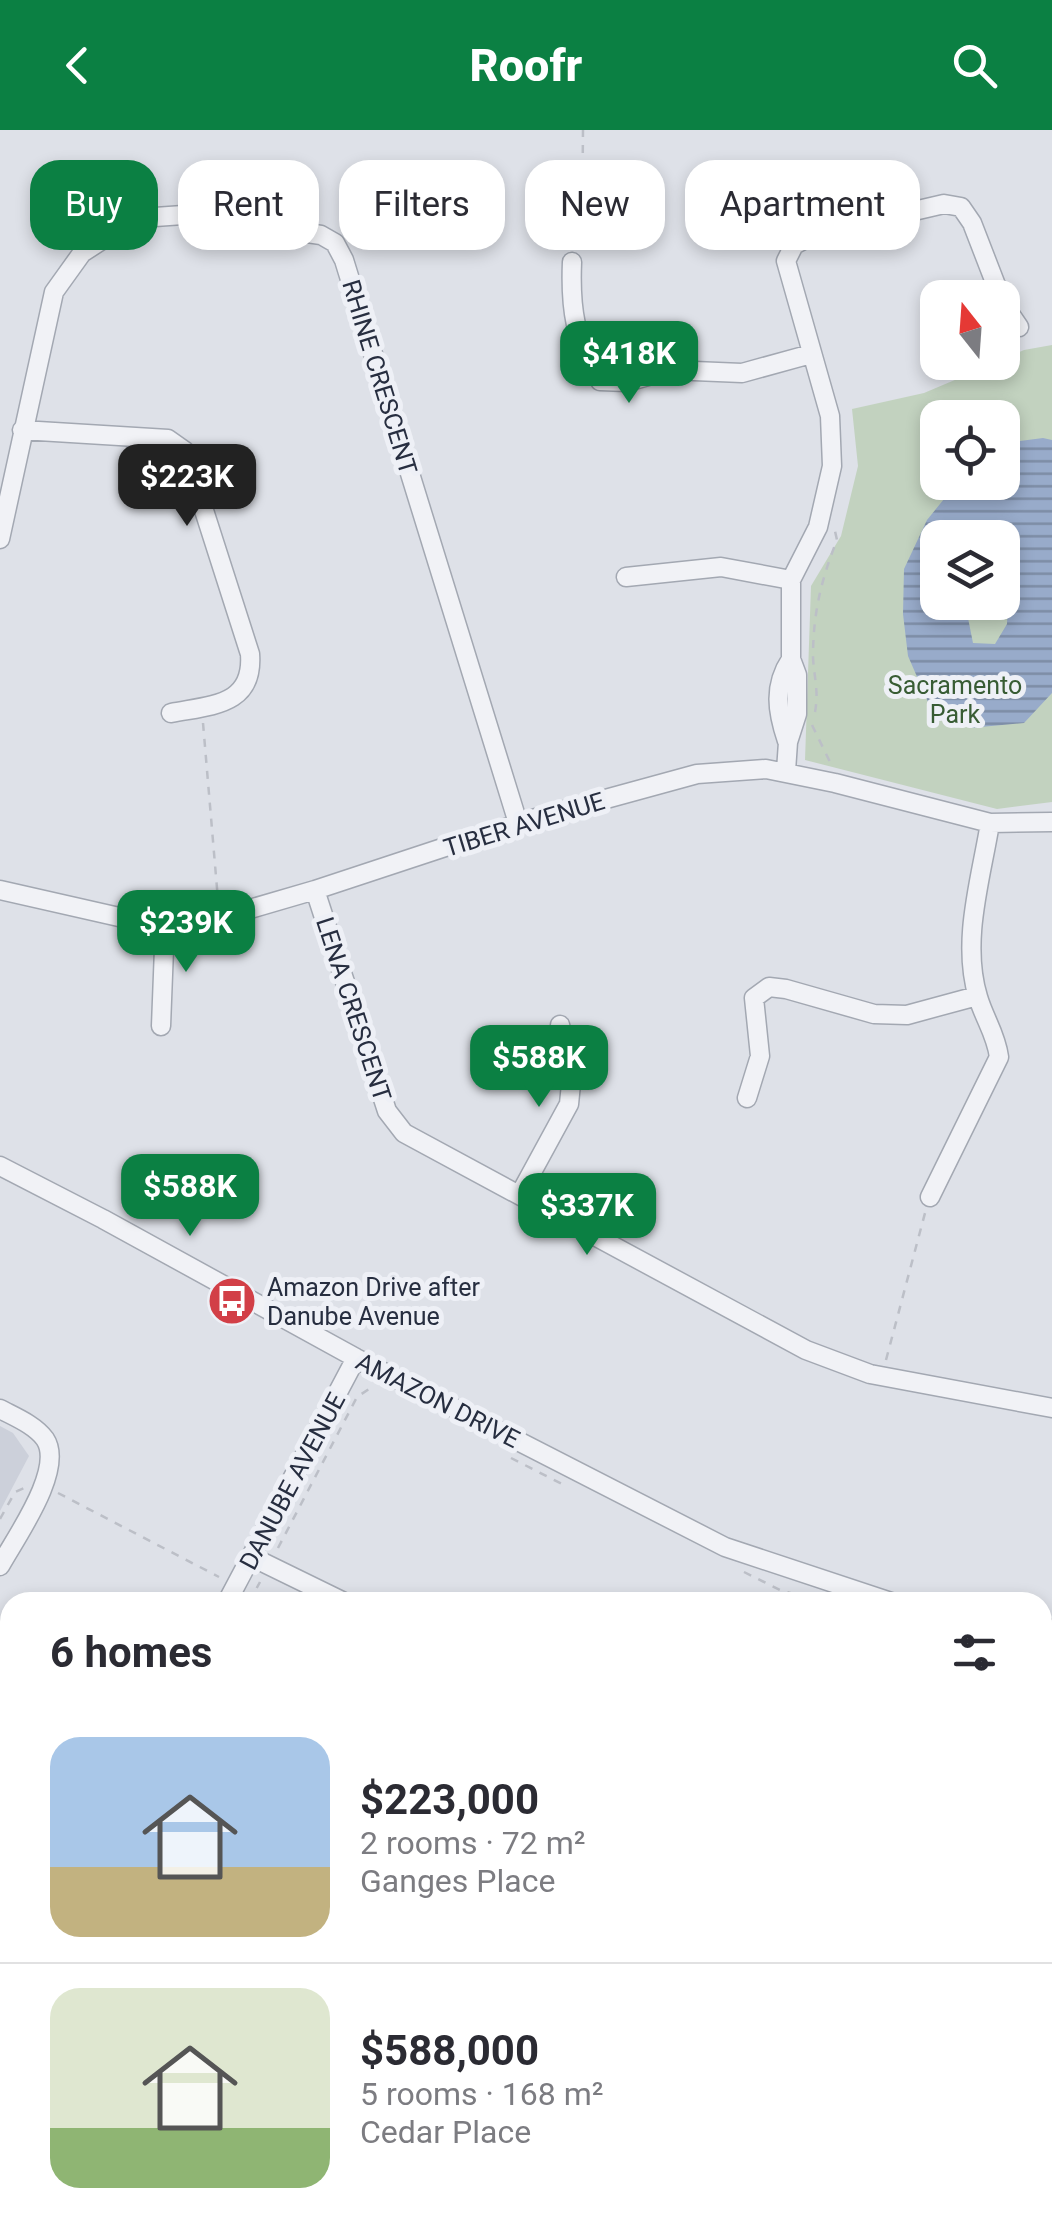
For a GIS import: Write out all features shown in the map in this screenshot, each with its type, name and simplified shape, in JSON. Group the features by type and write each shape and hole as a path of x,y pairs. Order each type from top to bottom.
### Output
{"street":[{"path":"786,771 788,742 777,711 780,676 791,658 791,580 818,527 832,466 830,416 786,261 794,245 815,234 944,204 961,208 972,223 994,280"},
{"name":"RHINE CRESCENT","path":"0,539 54,292 82,253 122,227 155,217 183,215 321,235 335,244 344,260 518,823"},
{"path":"572,262 570,306 585,358 600,381 627,382 670,370 742,373 810,354"},
{"path":"22,430 168,439 186,451 250,654 252,676 240,694 220,704 171,713"},
{"path":"626,577 721,567 791,580"},
{"name":"TIBER AVENUE","path":"0,890 164,923 219,918 518,823 697,774 766,768 990,824 1052,822"},
{"path":"930,1197 999,1056 996,1036 977,996 971,934 990,824"},
{"name":"LENA CRESCENT","path":"314,890 387,1111 404,1133 806,1350 882,1376 1052,1408"},
{"path":"161,1026 164,923"},
{"path":"747,1098 760,1056 754,998 769,987 786,988 874,1014 907,1014 977,996"},
{"path":"520,1194 569,1104 572,1074 560,1024"},
{"name":"AMAZON DRIVE","path":"0,1166 103,1218 356,1358 725,1547 861,1592"},
{"name":"DANUBE AVENUE","path":"234,1592 260,1561 356,1358"},
{"path":"0,1409 35,1429 46,1440 52,1455 49,1474 0,1566"},
{"path":"260,1561 324,1592"},
{"path":"1052,1869 1052,1893"}],"path":[{"path":"572,262 582,230 584,130"},
{"path":"831,782 830,760 812,726 819,687 814,668 817,594 837,540 834,528"},
{"path":"202,707 219,918"},
{"path":"882,1376 930,1197"},
{"path":"251,1592 260,1561 357,1397 369,1389 388,1389"},
{"path":"500,1452 567,1487"},
{"path":"0,1519 14,1492 25,1487 41,1491 228,1592"},
{"path":"744,1572 787,1592"}],"shaded area":[{"path":"0,1426 13,1433 29,1456 0,1511"}],"green space":[{"name":"Sacramento Park","path":"1052,345 1052,802 997,809 805,760 811,586 841,536 858,466 852,409 924,393 955,380 1020,380 1020,352"}],"water":[{"path":"1052,440 1052,693 1024,723 970,728 928,702 908,656 903,614 904,569 920,535 920,620 968,620 973,643 995,644 1007,620 1020,620 1020,520 927,520 943,500 1020,500 1020,441"}],"place":[{"name":"Amazon Drive after Danube Avenue","path":"232,1301"}]}
